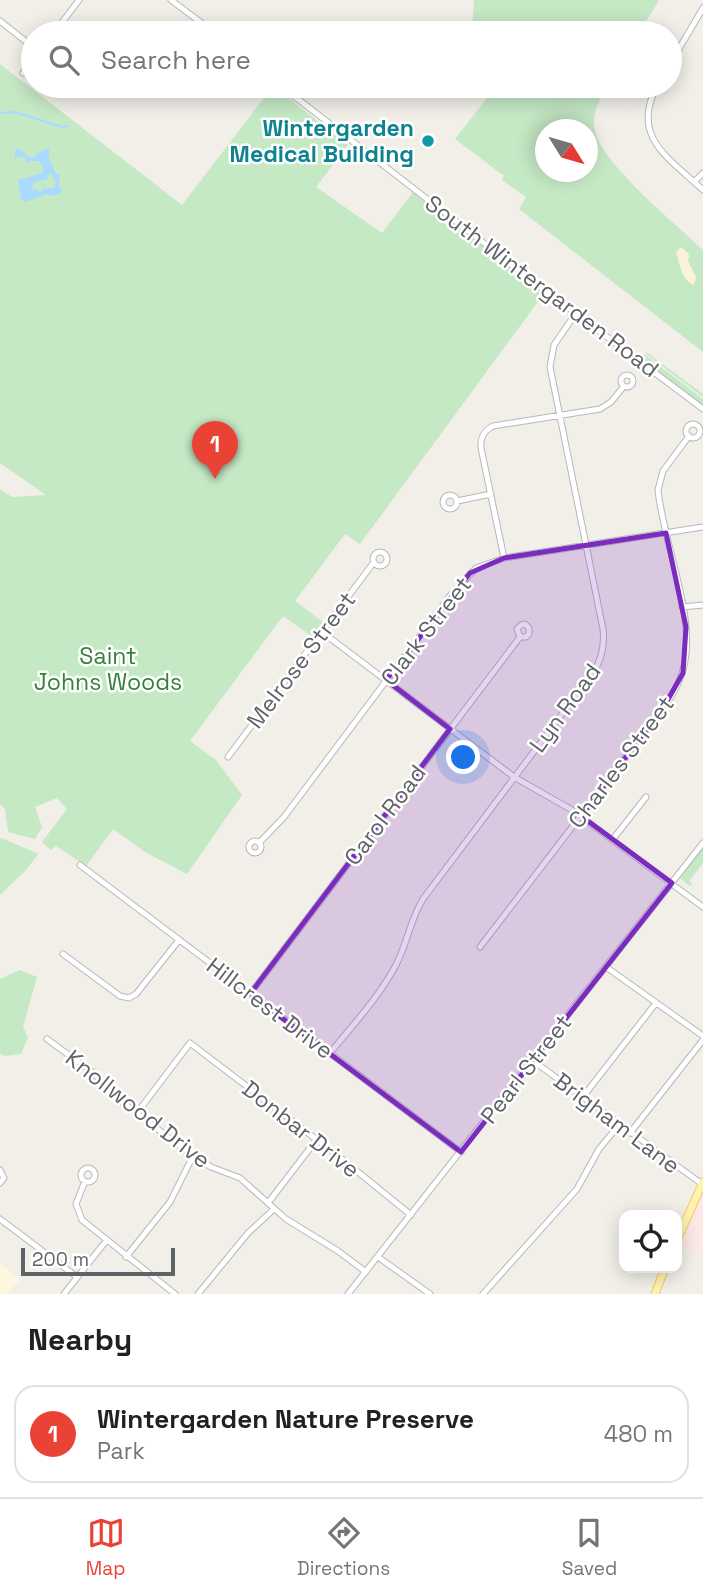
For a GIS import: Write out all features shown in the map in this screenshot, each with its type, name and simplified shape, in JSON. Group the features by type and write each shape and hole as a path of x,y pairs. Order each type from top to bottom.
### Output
{"main road":[{"path":"682,1229 703,1183"},
{"path":"655,1294 663,1273"}],"street":[{"path":"63,21 79,0"},
{"path":"171,0 199,21"},
{"path":"682,44 703,8"},
{"path":"0,22 21,38"},
{"name":"South Wintergarden Road","path":"297,98 703,409"},
{"path":"652,98 647,112 650,135 666,156 703,190"},
{"path":"694,182 703,173"},
{"name":"Lyn Road","path":"330,1054 392,972 423,899 601,660 604,636 551,379 551,357 558,338 576,313"},
{"path":"504,558 481,442 485,432 493,426 604,407 624,386"},
{"name":"Charles Street","path":"480,947 662,710 678,684 687,650 682,607 659,497 659,482 667,464 689,436"},
{"path":"457,501 491,494"},
{"name":"Clark Street","path":"259,843 284,817 462,581 482,565 504,558 703,527"},
{"name":"Melrose Street","path":"228,757 374,562"},
{"path":"682,607 703,605"},
{"path":"322,632 514,777 581,816 703,907"},
{"name":"Carol Road","path":"250,994 520,637"},
{"path":"613,839 646,797"},
{"name":"Pearl Street","path":"348,1294 703,843"},
{"name":"Hillcrest Drive","path":"80,865 461,1152"},
{"path":"63,954 110,989 130,998 179,940"},
{"path":"606,967 703,1038 630,1133"},
{"path":"582,1098 656,1003"},
{"name":"Knollwood Drive","path":"47,1039 92,1072 110,1092 193,1156 211,1167 240,1178 301,1230 366,1272"},
{"name":"Donbar Drive","path":"137,1113 190,1043 317,1139 411,1215"},
{"name":"Brigham Lane","path":"533,1060 630,1133 703,1183"},
{"path":"483,1294 577,1189 599,1149 619,1125"},
{"path":"268,1203 317,1139"},
{"path":"126,1257 170,1202 193,1156"},
{"path":"0,1170 2,1180"},
{"path":"85,1181 77,1200 79,1216 106,1241 175,1294"},
{"path":"198,1294 248,1233 274,1209"},
{"path":"0,1219 77,1277"},
{"path":"64,1294 106,1241"},
{"path":"378,1256 430,1294"}],"highlighted area":[{"path":"666,533 686,627 683,673 662,710 581,816 672,883 461,1152 250,994 450,729 386,680 470,573 504,558"}],"shaded area":[{"path":"703,1190 703,1256 682,1246"},
{"path":"0,1264 20,1279 8,1294 0,1294"}],"green space":[{"path":"474,0 659,0 646,21 472,21"},
{"name":"Saint Johns Woods","path":"0,64 21,80 21,98 44,98 182,205 264,98 288,98 348,145 316,187 382,233 413,192 545,292 360,544 345,534 295,601 324,623 313,637 283,616 190,741 216,760 242,795 187,874 145,852 113,829 86,866 56,846 51,850 42,842 67,809 57,798 35,807 42,827 35,839 8,832 5,809 0,804 0,489 12,497 46,495 0,463"},
{"path":"487,98 601,98 594,119 535,119 535,182 598,182 598,138 625,177 703,250 703,352 519,209 526,197 502,180 504,176 455,139"},
{"path":"645,353 703,394 703,397"},
{"path":"644,354 703,399 703,406 643,360"},
{"path":"0,839 38,854 0,895"},
{"path":"703,847 703,863 689,881 692,883 690,886 680,878"},
{"path":"20,970 37,977 23,1027 28,1037 21,1054 5,1056 0,1054 0,979"}],"sand":[{"path":"681,247 689,254 688,261 696,277 694,285 686,279 682,271 676,252"}],"water":[{"path":"15,149 20,149 29,157 36,157 35,154 48,149 48,156 56,174 60,175 59,185 62,191 54,196 46,194 26,202 21,199 18,180 43,173 42,165 39,161 30,161 27,164 25,157 19,156 15,159","holes":["49,174 52,174 56,183 54,188 42,189 40,193 32,189 36,181 47,179"]}],"waterway":[{"path":"0,113 14,112 63,127 69,126"}],"place":[{"name":"Wintergarden Medical Building","path":"428,141"},
{"name":"Wintergarden Nature Preserve","path":"215,479"}]}
